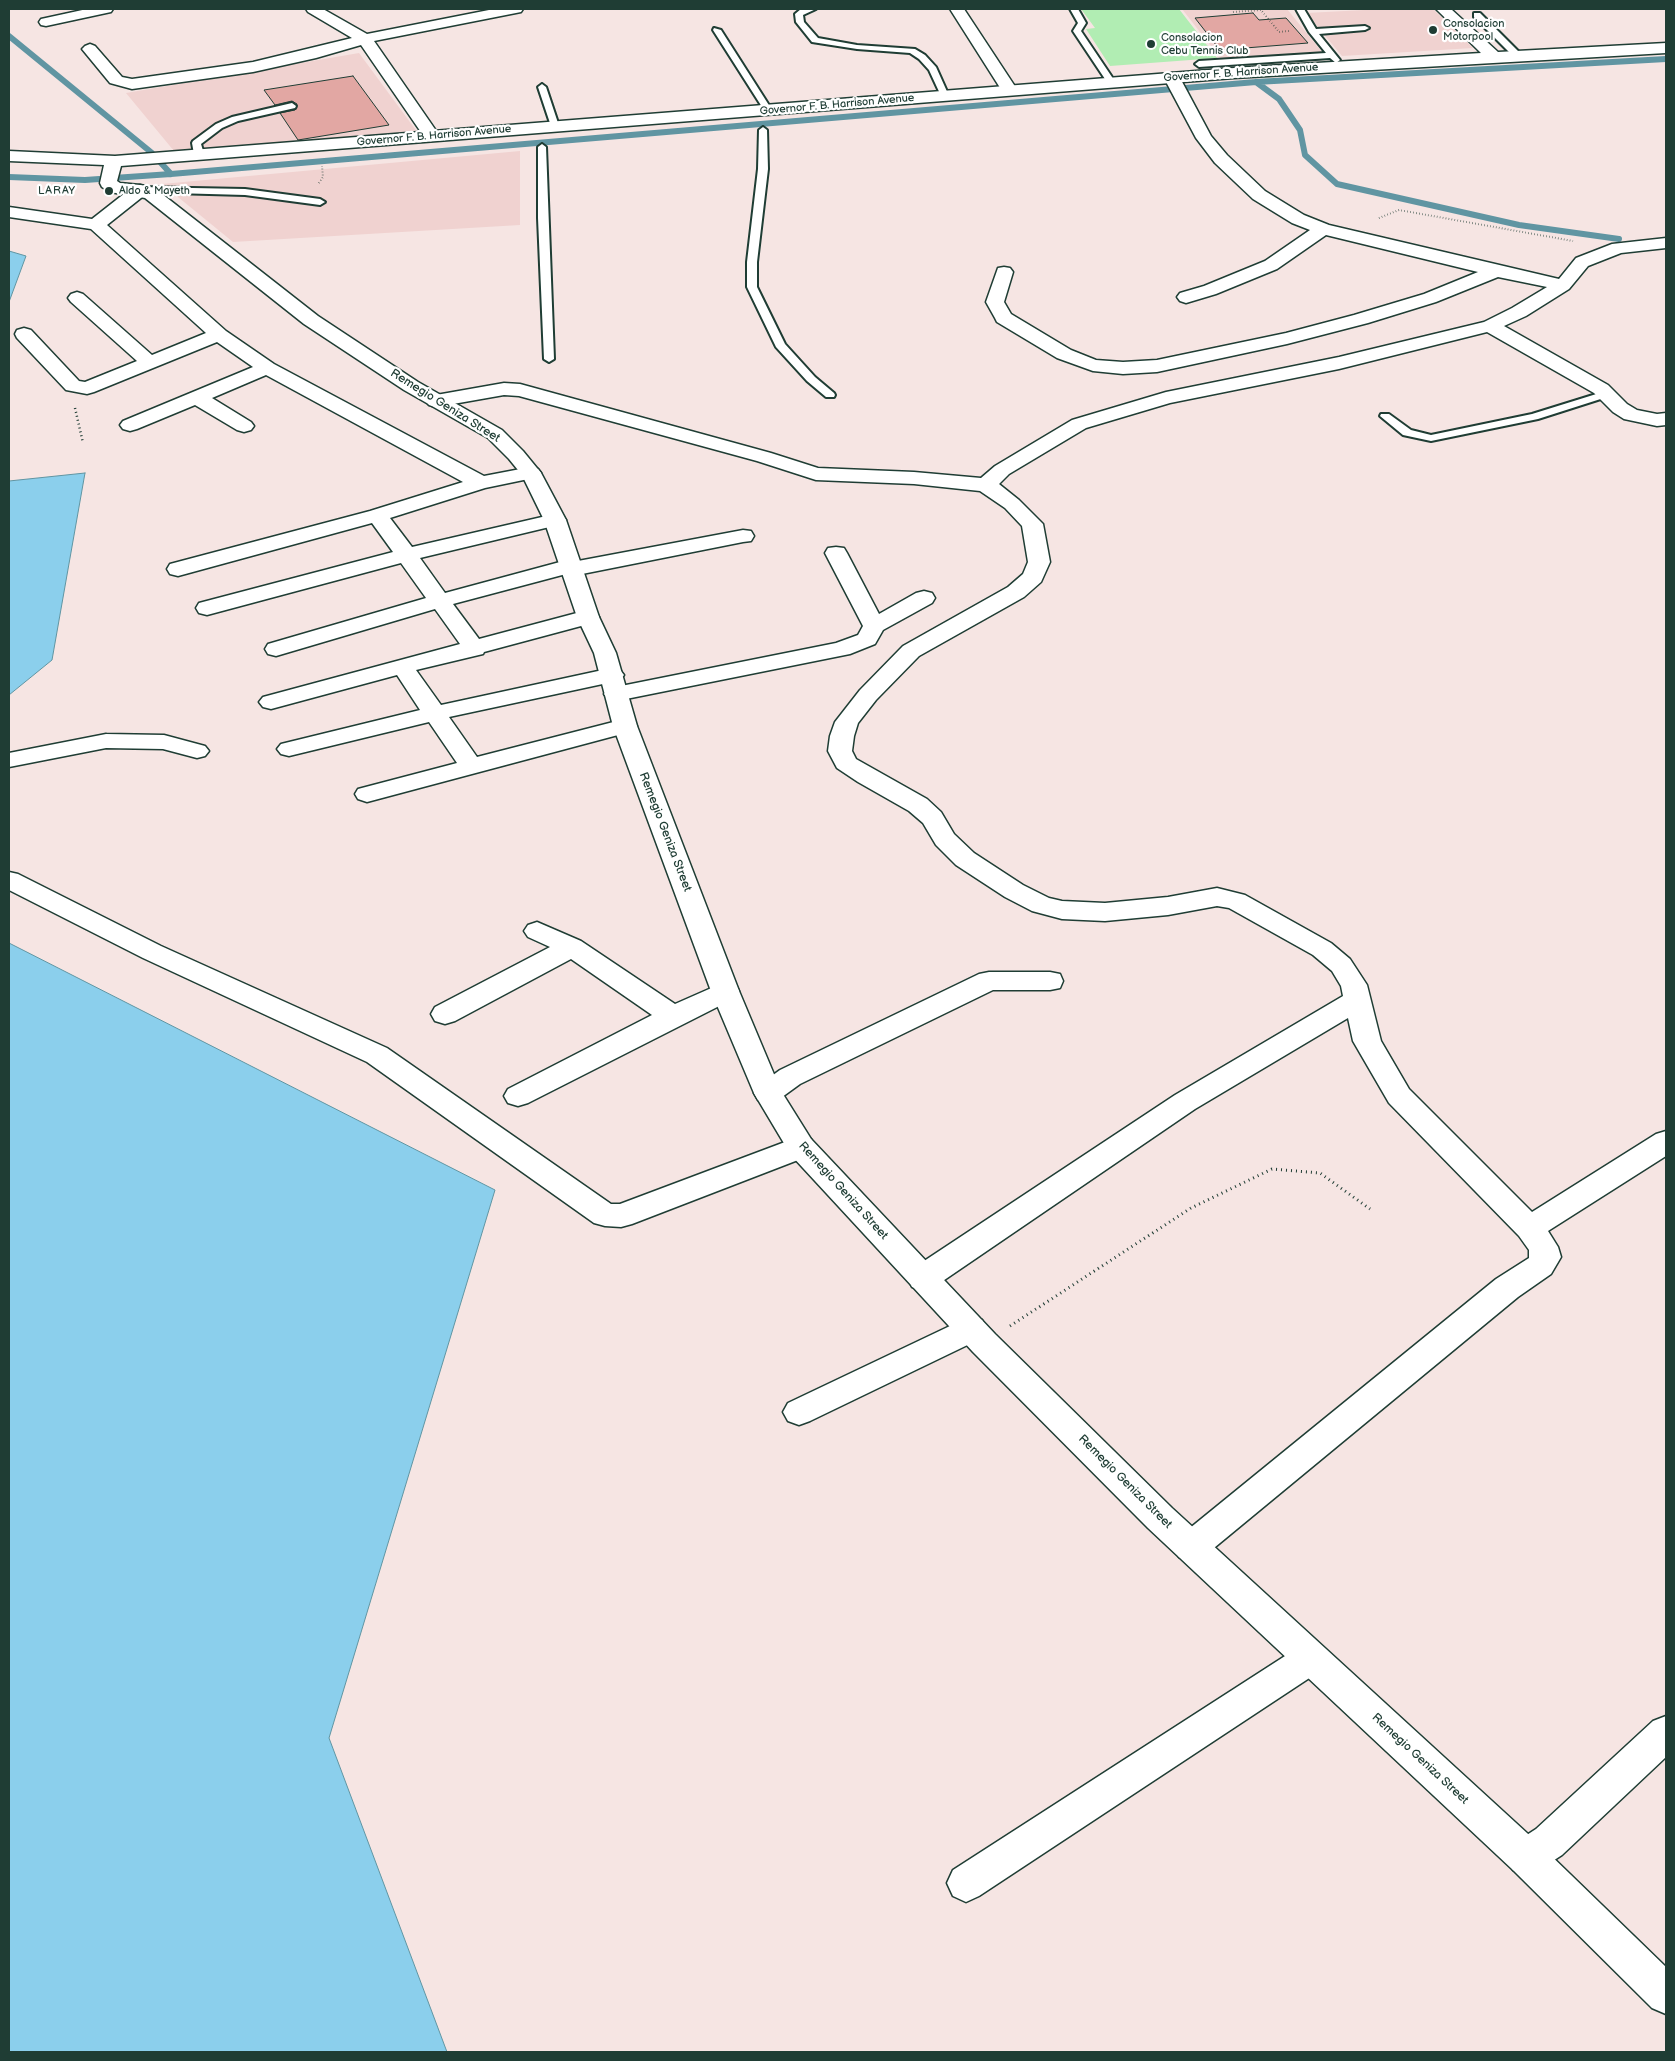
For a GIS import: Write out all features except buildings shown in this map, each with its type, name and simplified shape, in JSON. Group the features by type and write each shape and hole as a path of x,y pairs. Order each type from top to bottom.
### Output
{"street":[{"path":"46,22 106,9"},
{"path":"313,9 365,39 431,135"},
{"path":"90,49 116,80 132,84 253,67 316,54 365,39 516,9"},
{"path":"957,9 1010,91"},
{"path":"1443,9 1494,56"},
{"name":"Governor F. B. Harrison Avenue","path":"9,156 111,172 199,154 321,148 431,135 1112,83 1177,87 1336,60 1494,56 1666,48"},
{"path":"1177,87 1204,138 1221,159 1260,195 1298,219 1323,229 1496,271 1563,285"},
{"name":"Remegio Geniza Street","path":"111,172 116,188 140,190 161,200 311,320 436,401 495,434 532,473 555,520 588,617 605,653 625,726 725,991 768,1093 800,1147 978,1336 1190,1547 1526,1857 1666,1994"},
{"path":"96,225 140,190"},
{"path":"9,212 96,225 219,335 267,368 481,483"},
{"path":"1186,296 1210,290 1271,265 1323,229"},
{"path":"986,486 1002,470 1079,424 1166,398 1339,363 1490,326 1519,312 1563,285 1582,262 1618,248 1666,243"},
{"path":"1004,272 995,302 1004,318 1064,354 1093,365 1123,368 1157,366 1315,331 1430,298 1496,271"},
{"path":"77,298 150,363"},
{"path":"1490,326 1606,394 1620,408 1631,415 1657,420 1666,419"},
{"path":"24,334 73,386 87,388 219,335"},
{"path":"130,425 267,368"},
{"path":"436,401 504,389 520,390 764,456 816,474 914,478 986,486 1012,504 1032,524 1039,562 1033,577 1016,592 911,651 868,695 847,722 842,736 840,751 846,763 867,777 918,805 932,818 945,839 966,859 1014,891 1041,905 1062,910 1105,912 1168,906 1217,897 1236,901 1322,949 1341,965 1354,985 1367,1041 1399,1096 1530,1228 1543,1247 1546,1258 1540,1266 1507,1288 1190,1547"},
{"path":"196,397 244,426"},
{"path":"178,569 377,515 481,483 532,473"},
{"path":"377,515 438,601 475,649"},
{"path":"207,608 407,555 555,520"},
{"path":"276,649 438,601 572,567 743,536"},
{"path":"836,552 874,626"},
{"path":"289,749 436,713 842,649 867,639 874,626 924,598"},
{"path":"271,702 402,666 475,649 588,617"},
{"path":"402,666 471,766"},
{"path":"367,794 625,726"},
{"path":"9,760 106,741 164,742 197,751"},
{"path":"9,880 152,952 377,1054 605,1215 621,1216 800,1147"},
{"path":"536,931 572,947 672,1016"},
{"path":"445,1014 572,947"},
{"path":"768,1093 790,1077 989,981 1050,981"},
{"path":"518,1096 672,1016 725,991"},
{"path":"923,1278 1185,1102 1357,1000"},
{"path":"1530,1228 1666,1142"},
{"path":"799,1412 978,1336"},
{"path":"966,1883 1311,1658"},
{"path":"1526,1857 1549,1842 1666,1733"}],"lane":[{"path":"812,9 805,10 799,14 800,22 815,40 857,47 912,51 922,57 934,69 945,96"},
{"path":"1074,9 1082,23 1077,31 1112,83"},
{"path":"1300,9 1312,32 1336,60"},
{"path":"1477,15 1517,55"},
{"path":"1312,32 1365,28"},
{"path":"717,30 768,110"},
{"path":"1200,64 1336,60"},
{"path":"542,87 555,126"},
{"path":"199,154 196,143 219,126 249,115 292,106"},
{"path":"763,130 763,169 752,262 752,287 780,345 830,395"},
{"path":"542,147 549,359"},
{"path":"140,190 245,192 320,202"},
{"path":"1385,416 1407,433 1431,438 1534,417 1606,394"}],"path":[{"path":"1233,12 1261,10 1279,32 1296,30"},
{"path":"1353,236 1363,225 1399,210 1618,248"},
{"path":"79,387 73,399 82,443"},
{"path":"978,1336 1191,1208 1272,1169 1320,1173 1370,1209"}],"shaded area":[{"path":"1182,9 1287,9 1322,52 1221,59"},
{"path":"1384,9 1433,9 1473,48 1342,56 1306,13"},
{"path":"359,53 418,133 174,151 126,93"},
{"path":"520,151 520,225 233,242 162,184"}],"green space":[{"name":"Consolacion Cebu Tennis Club","path":"1081,9 1179,9 1217,58 1110,66 1086,29 1095,28"}],"water":[{"path":"9,251 26,256 9,302"},
{"path":"85,473 52,660 9,695 9,481"},
{"path":"9,943 495,1190 329,1738 447,2052 9,2052"}],"waterway":[{"path":"9,36 152,153"},
{"path":"1256,82 1666,59"},
{"path":"171,174 1256,82"},
{"path":"1256,82 1279,99 1300,130 1305,155 1337,184 1519,225 1619,239"},
{"path":"161,163 171,174"},
{"path":"9,177 85,180 171,174"}],"place":[{"name":"Consolacion Motorpool","path":"1433,30"},
{"name":"Consolacion Cebu Tennis Club","path":"1151,44"},
{"name":"Aldo & Mayeth","path":"109,191"}],"district":[{"name":"LARAY","path":"57,191"}]}
